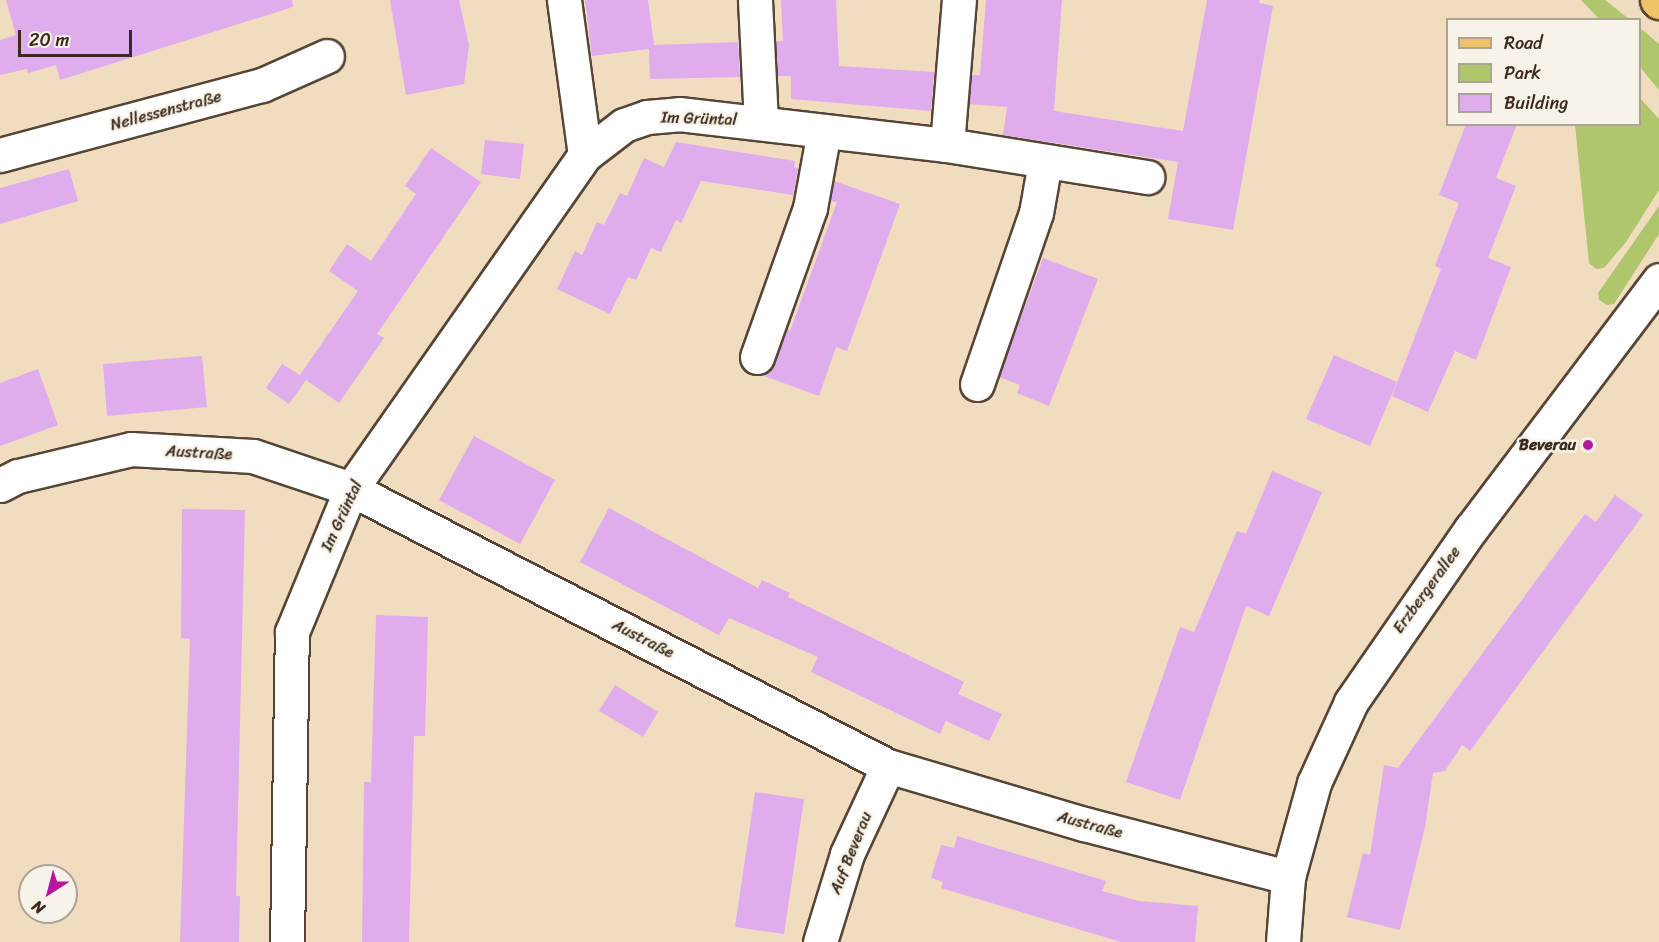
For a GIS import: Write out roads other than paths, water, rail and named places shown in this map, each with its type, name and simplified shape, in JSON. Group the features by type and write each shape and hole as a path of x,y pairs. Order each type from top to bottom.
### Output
{"street":[{"path":"564,0 585,155"},
{"path":"755,0 761,122"},
{"path":"947,145 959,0"},
{"name":"Nellessenstraße","path":"0,155 262,85 327,56"},
{"name":"Im Grüntal","path":"287,942 292,632 351,489 585,155 624,125 647,117 679,114 947,145 1147,177"},
{"path":"758,357 810,208 824,131"},
{"path":"977,384 1036,213 1045,162"},
{"name":"Erzbergerallee","path":"1283,942 1288,877 1314,783 1351,702 1471,529 1659,280"},
{"name":"Austraße","path":"0,485 18,476 131,449 253,456 351,489 888,766 1084,825 1288,877"},
{"name":"Auf Beverau","path":"820,942 847,854 888,766"}],"place":[{"name":"Beverau","path":"1588,445"}]}
